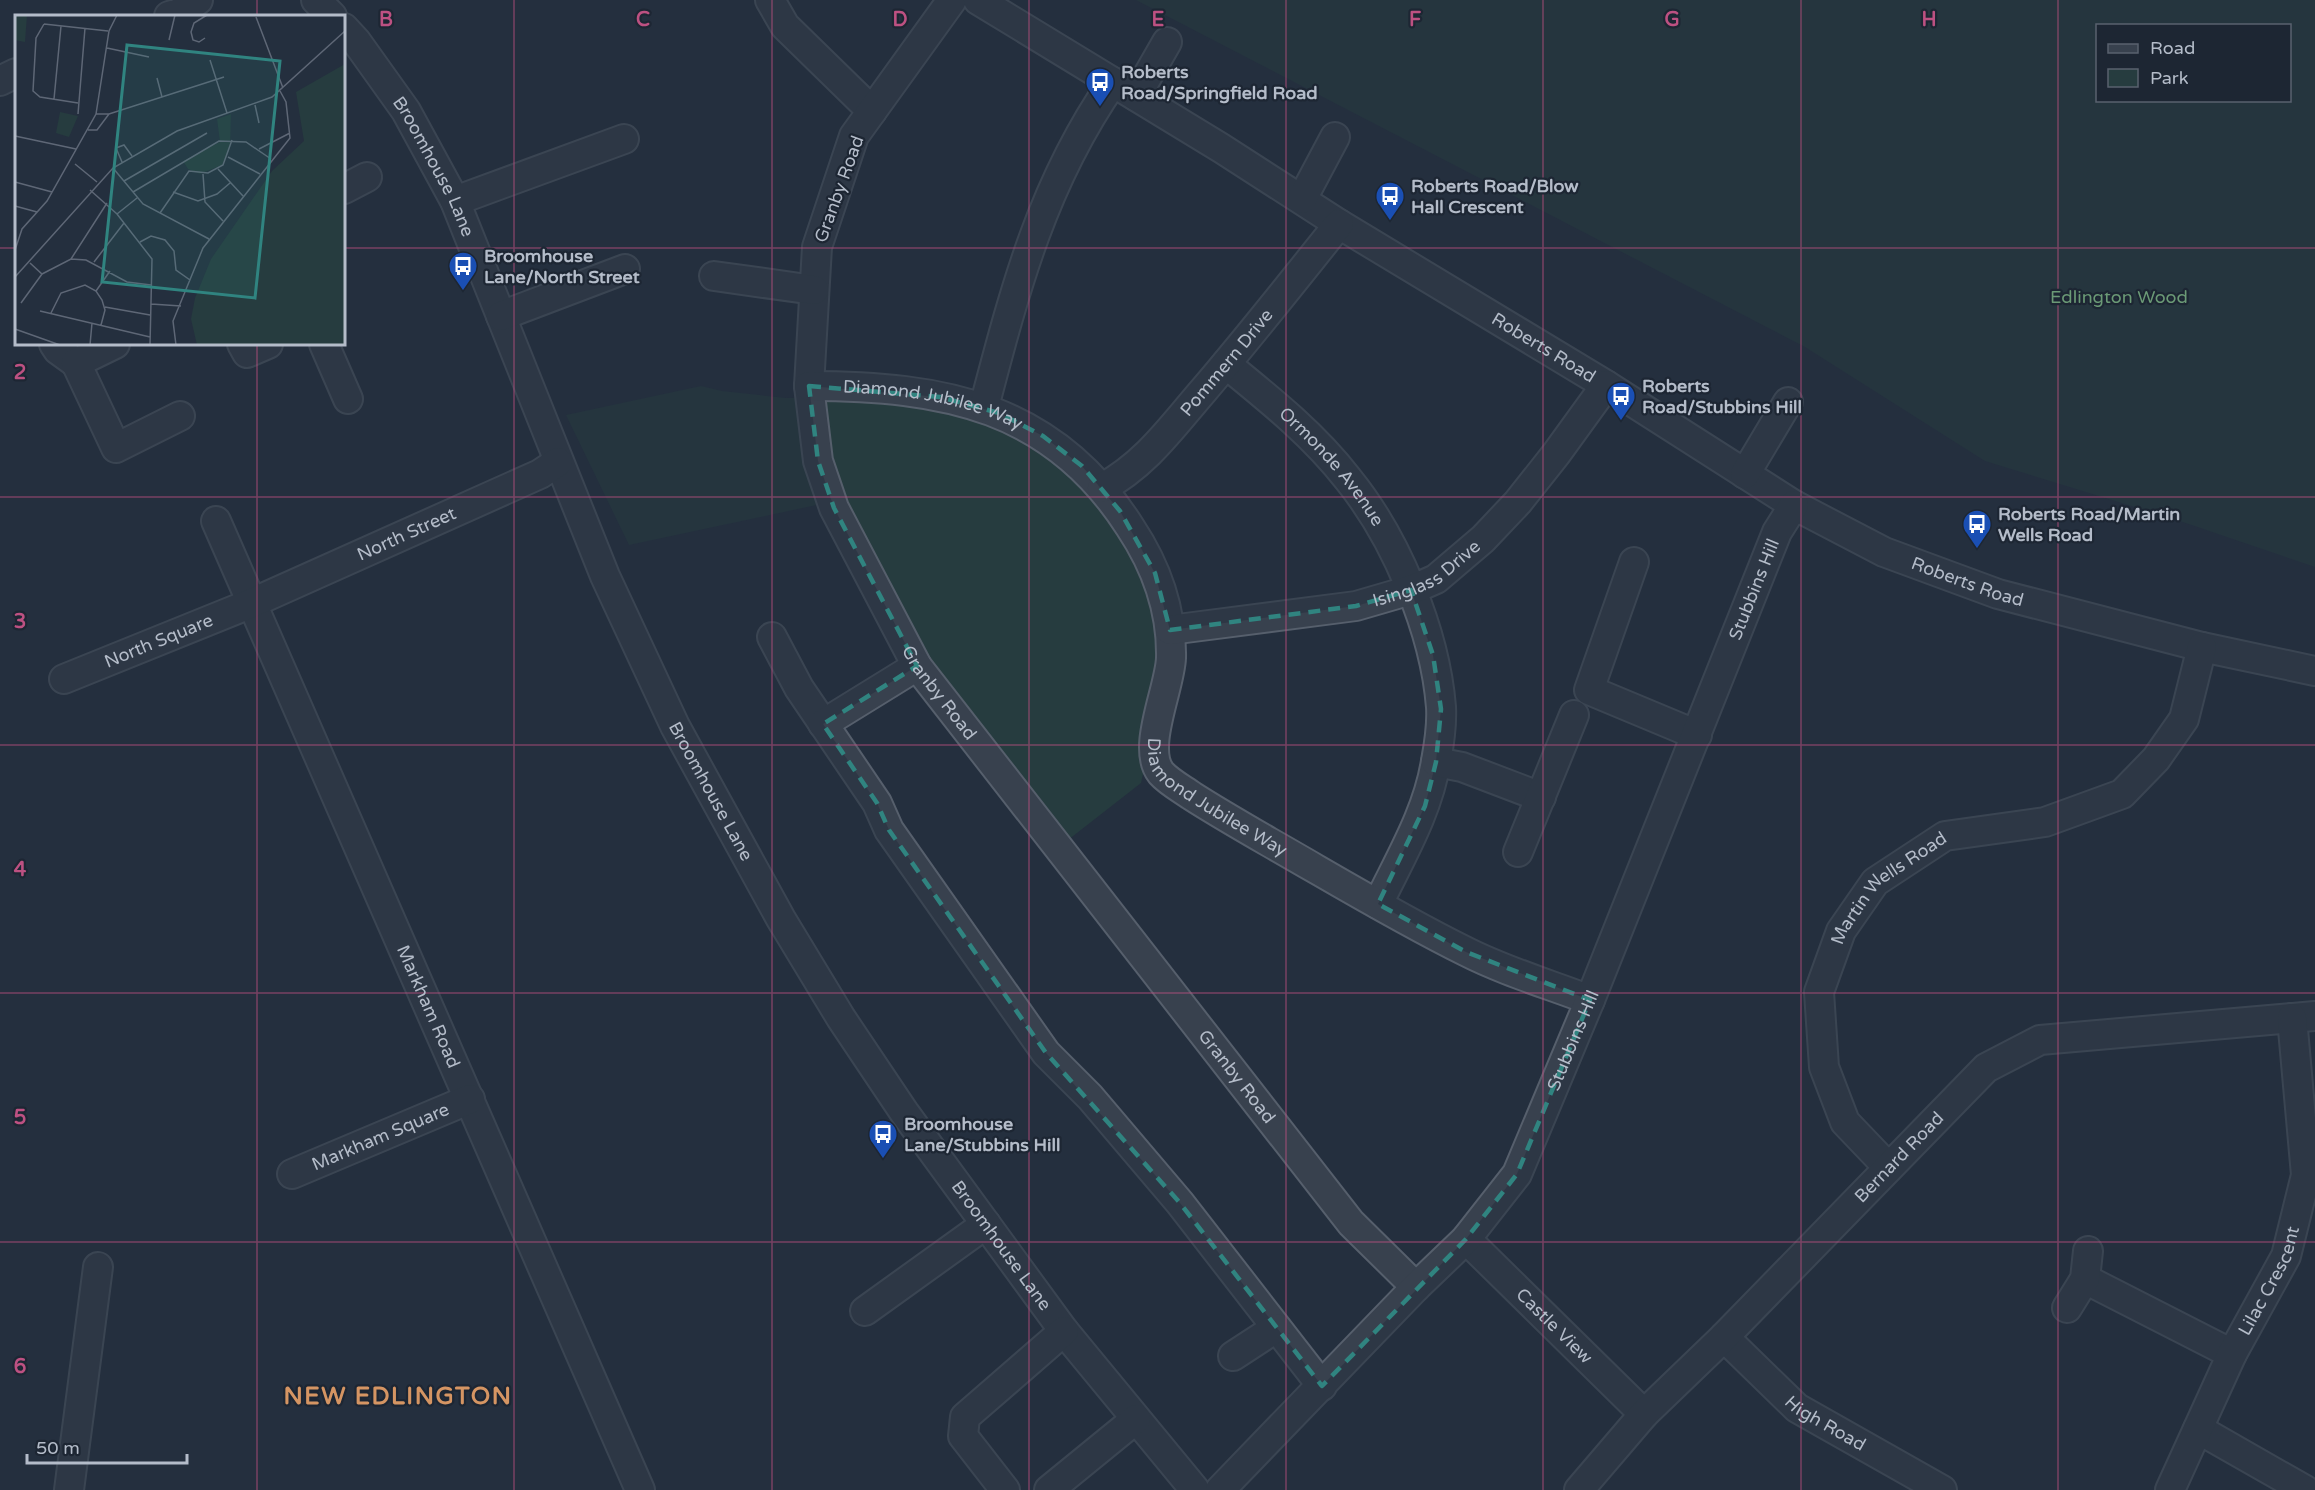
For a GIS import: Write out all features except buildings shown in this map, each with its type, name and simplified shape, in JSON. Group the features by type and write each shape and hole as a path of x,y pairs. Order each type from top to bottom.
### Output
{"street":[{"path":"173,15 198,0"},
{"path":"316,0 331,15"},
{"path":"770,0 785,26 872,111"},
{"name":"Granby Road","path":"952,0 854,136 817,247 809,386 818,461 834,508 917,666 1344,1214 1416,1287"},
{"name":"Roberts Road","path":"978,0 1339,224 1606,385 1794,505 1884,552 1998,594 2202,647 2315,671"},
{"name":"Broomhouse Lane","path":"345,29 357,41 406,111 455,201 605,576 675,726 781,919 841,1018 904,1112 1064,1331 1195,1490"},
{"path":"984,407 1012,301 1036,229 1062,168 1081,131 1167,42"},
{"path":"1302,199 1335,137"},
{"path":"455,201 624,139"},
{"name":"Pommern Drive","path":"1102,488 1128,472 1150,453 1226,364 1339,224"},
{"path":"501,316 626,269"},
{"path":"714,276 814,290"},
{"path":"55,345 76,363 116,448 180,416"},
{"path":"76,363 113,345"},
{"path":"243,345 247,353 266,345"},
{"path":"324,345 348,399"},
{"name":"Ormonde Avenue","path":"1226,364 1306,434 1348,478 1391,546 1411,590 1433,655 1441,709 1436,762 1425,806 1378,904"},
{"name":"Isinglass Drive","path":"1170,630 1346,608 1411,590 1436,579 1483,539 1518,502 1606,385"},
{"name":"Diamond Jubilee Way","path":"809,386 904,391 984,407 1043,436 1082,466 1120,511 1149,560 1160,586 1170,630 1171,660 1153,745 1159,771 1168,780 1227,819 1466,952 1590,1000"},
{"path":"1745,474 1788,402"},
{"name":"North Street","path":"252,603 540,474 558,462"},
{"name":"Stubbins Hill","path":"1220,1490 1416,1287 1466,1239 1517,1174 1590,1000 1777,532 1794,505"},
{"name":"Markham Road","path":"216,521 640,1490"},
{"path":"1634,562 1589,690 1697,735"},
{"name":"North Square","path":"64,679 252,603"},
{"path":"772,637 799,688 877,803 889,830 1046,1053 1090,1097 1180,1203 1322,1386"},
{"name":"Martin Wells Road","path":"1888,1167 1845,1122 1824,1067 1819,992 1841,930 1875,882 1945,836 2045,822 2122,794 2157,759 2184,719 2202,647"},
{"path":"823,724 917,666"},
{"path":"1518,852 1574,715"},
{"path":"1436,762 1462,767 1541,797"},
{"name":"Bernard Road","path":"1579,1490 1644,1414 1724,1337 1986,1068 2040,1040 2303,1017"},
{"name":"Lilac Crescent","path":"2170,1490 2232,1354 2286,1256 2306,1174 2303,1017"},
{"name":"Markham Square","path":"292,1173 470,1099"},
{"path":"865,1311 986,1224"},
{"name":"Castle View","path":"1466,1239 1644,1414"},
{"path":"2067,1308 2085,1279 2088,1251"},
{"path":"69,1490 98,1267"},
{"path":"2085,1279 2232,1354"},
{"path":"1233,1356 1276,1328"},
{"path":"1005,1490 963,1437 965,1417 1064,1331"},
{"name":"High Road","path":"1724,1337 1797,1408 1942,1490"},
{"path":"1048,1490 1136,1419"},
{"path":"2198,1429 2306,1490"}],"highlighted area":[{"path":"809,386 940,397 999,413 1043,436 1082,466 1120,511 1155,573 1170,630 1356,606 1411,590 1433,655 1441,709 1436,762 1425,806 1378,904 1466,952 1590,1000 1517,1174 1466,1239 1322,1386 1180,1203 1046,1053 889,830 877,803 823,724 917,666 834,508 818,461"}],"green space":[{"name":"Edlington Wood","path":"1136,0 2315,0 2315,567 2174,519 1985,461 1805,347"},
{"path":"701,386 722,391 786,398 841,397 983,413 1063,459 1134,539 1170,659 1141,783 1068,840 924,662 840,500 629,545 566,415"}],"place":[{"name":"Roberts Road/Springfield Road","path":"1100,108"},
{"name":"Roberts Road/Blow Hall Crescent","path":"1390,222"},
{"name":"Broomhouse Lane/North Street","path":"463,292"},
{"name":"Roberts Road/Stubbins Hill","path":"1621,422"},
{"name":"Roberts Road/Martin Wells Road","path":"1977,550"},
{"name":"Broomhouse Lane/Stubbins Hill","path":"883,1160"}],"district":[{"name":"NEW EDLINGTON","path":"398,1396"}]}
